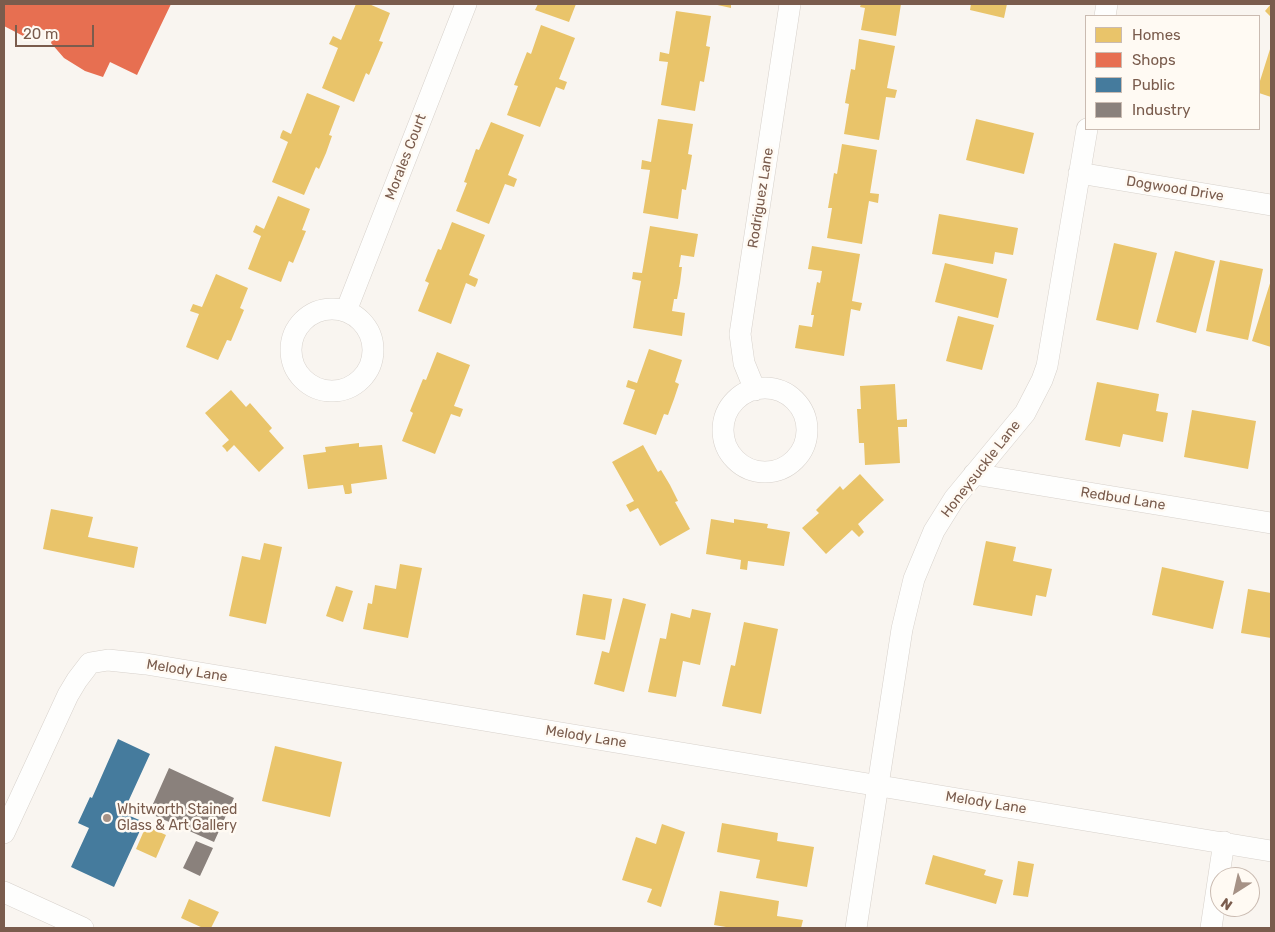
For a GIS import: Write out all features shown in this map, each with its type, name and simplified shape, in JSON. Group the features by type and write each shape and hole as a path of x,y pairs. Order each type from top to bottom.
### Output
{"street":[{"name":"Morales Court","path":"346,311 466,4"},
{"name":"Rodriguez Lane","path":"755,390 744,363 740,334 790,4"},
{"name":"Honeysuckle Lane","path":"856,928 902,629 914,579 934,531 954,499 1024,413 1042,380 1047,366 1086,130"},
{"name":"Dogwood Drive","path":"1079,173 1271,205"},
{"name":"Redbud Lane","path":"974,474 1271,524"},
{"name":"Melody Lane","path":"4,833 72,687 90,663 108,660 130,662 1271,850"},
{"path":"1210,928 1224,842"},
{"path":"4,892 82,928"}],"building: Homes":[{"path":"356,4 369,4 390,13 379,41 383,42 369,75 366,73 354,102 322,88 338,48 329,44 333,36 341,40"},
{"path":"538,4 576,4 569,22 535,10"},
{"path":"713,4 731,4 731,8"},
{"path":"861,4 901,4 896,36 861,30 865,8 860,7"},
{"path":"971,4 1007,4 1004,18 970,10"},
{"path":"1271,4 1271,17 1265,11"},
{"path":"676,11 711,16 706,46 710,47 704,82 700,81 695,111 661,105 668,62 659,61 660,52 669,54"},
{"path":"541,25 575,38 559,79 567,82 564,90 556,87 540,127 507,115 518,86 514,85 527,52 531,54"},
{"path":"859,39 895,46 887,88 897,90 895,98 886,97 879,140 844,134 849,104 845,103 851,69 855,70"},
{"path":"1271,46 1271,97 1260,93 1260,81"},
{"path":"307,93 340,106 329,135 332,136 326,153 319,169 316,167 304,195 272,182 288,142 280,138 281,134 283,130 291,134"},
{"path":"658,119 693,124 688,154 692,155 686,190 682,189 678,219 643,213 650,170 641,169 642,160 651,162"},
{"path":"976,119 1034,133 1024,174 966,160"},
{"path":"491,122 524,135 508,175 517,179 514,187 505,184 489,224 456,211 467,183 464,182 476,149 479,150"},
{"path":"842,144 877,150 870,193 879,194 878,203 869,201 862,244 827,238 832,208 828,208 834,173 837,174"},
{"path":"278,196 310,209 302,230 306,231 293,263 289,261 281,282 248,269 261,236 253,232 256,225 264,229"},
{"path":"939,214 1018,228 1013,255 995,252 993,264 932,254"},
{"path":"452,222 485,235 469,275 478,279 477,283 475,287 466,283 451,324 418,311 429,283 425,281 438,249 441,250"},
{"path":"650,226 698,234 694,257 681,255 679,267 682,267 680,283 677,299 674,299 672,311 685,313 682,336 633,328 641,281 632,279 633,272 642,273"},
{"path":"1114,243 1157,253 1138,330 1096,320"},
{"path":"812,246 860,254 852,301 862,303 860,311 851,309 844,356 795,348 799,325 812,327 814,315 811,315 817,282 820,283 822,271 808,269"},
{"path":"1175,251 1215,261 1196,333 1156,322"},
{"path":"1220,260 1263,269 1248,340 1206,331"},
{"path":"945,263 1007,279 998,318 935,302"},
{"path":"216,274 248,288 240,308 244,310 231,341 227,340 218,360 186,347 199,314 190,311 193,304 202,307"},
{"path":"1271,280 1271,347 1252,341"},
{"path":"958,316 994,325 982,370 946,361"},
{"path":"649,349 682,360 675,382 679,384 674,399 668,415 664,414 656,435 623,424 635,390 626,387 628,380 637,383"},
{"path":"437,352 470,365 454,406 463,409 460,417 451,414 435,454 402,441 413,413 410,411 423,379 426,380"},
{"path":"1097,382 1159,394 1156,411 1168,413 1163,442 1123,434 1120,447 1085,440"},
{"path":"895,384 897,420 907,419 907,427 898,427 900,463 865,465 864,443 859,443 857,409 861,409 860,386"},
{"path":"231,390 246,407 250,403 272,428 269,431 284,448 259,472 234,445 227,452 222,446 229,440 205,413"},
{"path":"1192,410 1256,421 1248,469 1184,457"},
{"path":"359,443 359,447 382,445 387,479 351,484 352,493 349,494 345,494 343,485 308,489 303,455 326,452 325,447"},
{"path":"643,445 658,472 661,470 670,485 678,501 675,502 690,529 660,546 638,508 630,512 626,505 634,501 612,462"},
{"path":"860,474 884,500 858,524 864,532 859,537 852,530 826,554 802,528 819,513 816,510 840,486 843,490"},
{"path":"51,509 93,517 88,537 138,547 134,568 43,549"},
{"path":"711,519 734,523 734,519 768,524 767,528 790,532 784,566 748,561 747,570 740,569 741,560 706,554"},
{"path":"986,541 1016,547 1013,561 1052,569 1046,597 1036,595 1032,616 973,605"},
{"path":"264,543 282,547 266,624 229,616 242,556 260,560"},
{"path":"400,564 422,568 408,638 363,629 368,603 372,604 375,585 396,589"},
{"path":"1162,567 1224,581 1213,629 1152,615"},
{"path":"336,586 353,591 343,622 326,616"},
{"path":"1248,589 1271,593 1271,638 1241,633"},
{"path":"583,594 612,599 605,640 576,635"},
{"path":"623,598 646,604 624,692 594,684 602,651 609,653"},
{"path":"692,609 711,613 700,665 683,661 676,697 648,692 660,638 666,639 671,613 690,618"},
{"path":"744,622 778,629 761,714 722,706 731,665 735,666"},
{"path":"275,746 342,762 330,817 262,801"},
{"path":"722,823 778,833 777,841 814,847 807,887 756,878 760,860 717,852"},
{"path":"662,824 685,832 661,907 647,902 652,889 622,880 636,837 656,844"},
{"path":"146,826 166,835 156,858 136,849"},
{"path":"933,855 986,870 984,875 1003,880 996,904 925,884"},
{"path":"1018,861 1034,864 1028,897 1013,895"},
{"path":"720,891 779,901 777,916 803,920 801,928 732,928 714,925"},
{"path":"189,899 219,912 211,928 203,928 181,918"}],"building: Shops":[{"path":"4,4 171,4 137,75 110,62 103,77 85,71 64,58 51,43 54,35 33,25 27,38 4,26"}],"building: Public":[{"name":"Whitworth Stained Glass & Art Gallery","path":"118,739 150,754 123,813 144,822 114,887 71,867 89,828 78,823 90,797 92,798"}],"building: Industry":[{"path":"169,768 234,798 214,842 149,813"},
{"path":"196,841 213,848 200,876 183,868"}],"place":[{"name":"Whitworth Stained Glass & Art Gallery","path":"107,818"}]}
